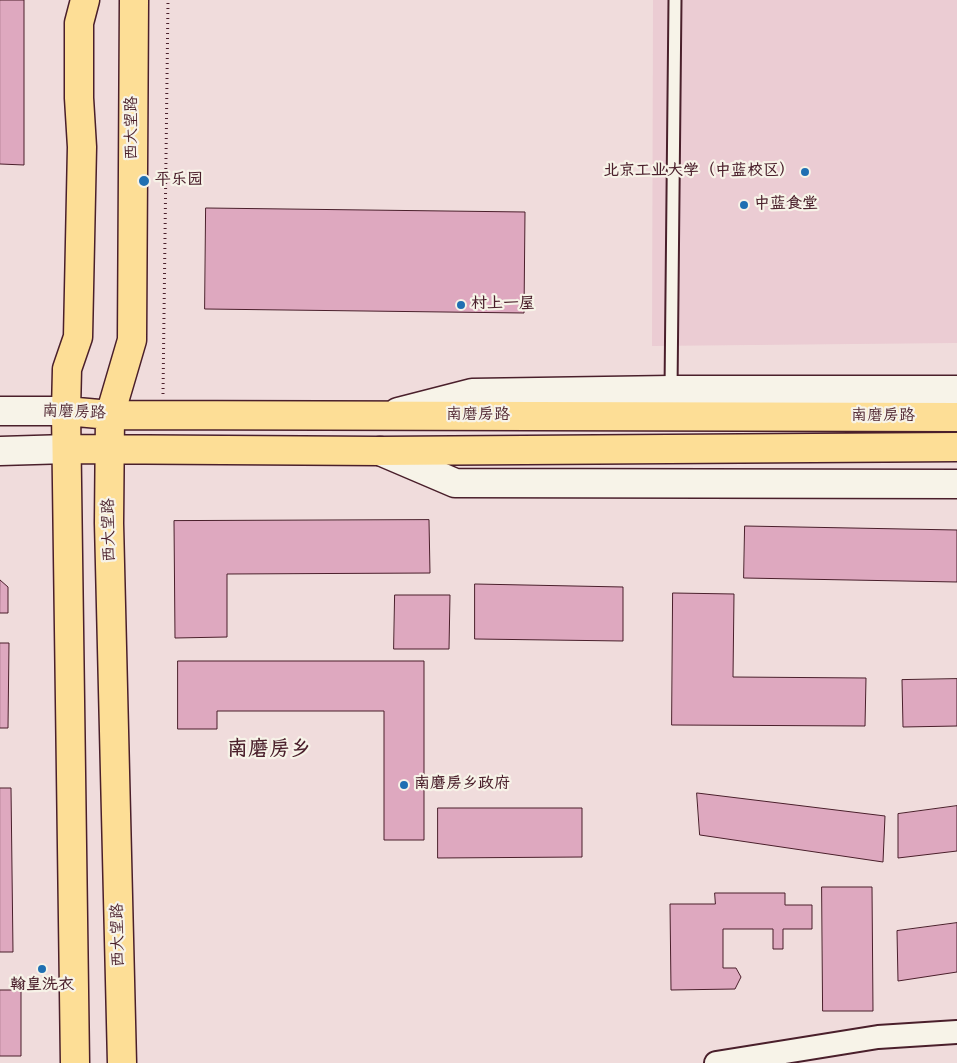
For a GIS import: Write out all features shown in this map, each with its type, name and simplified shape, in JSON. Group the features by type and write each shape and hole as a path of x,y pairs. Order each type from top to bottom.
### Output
{"main road":[{"name":"西大望路","path":"122,1063 110,523 110,415 132,340 134,0"},
{"path":"75,1063 66,411 67,369 78,338 82,147 79,98 79,8"},
{"name":"南磨房路","path":"66,411 110,415 957,417"},
{"name":"南磨房路","path":"68,449 380,451 957,447"}],"street":[{"path":"384,415 472,393 671,390 957,390"},
{"name":"南磨房路","path":"0,411 66,411"},
{"name":"南磨房路","path":"0,451 68,449"},
{"path":"380,451 455,483 957,484"},
{"path":"716,1063 878,1037 957,1032"}],"lane":[{"path":"671,390 675,0"}],"path":[{"path":"163,415 168,0"}],"shaded area":[{"name":"北京工业大学（中蓝校区）","path":"653,0 957,0 957,343 652,346"}],"building":[{"path":"0,0 24,0 24,165 0,164"},
{"path":"206,208 525,212 524,313 205,309"},
{"path":"429,520 430,573 227,574 227,637 175,638 174,521"},
{"path":"745,526 957,530 957,582 744,578"},
{"path":"0,580 8,587 8,613 0,613"},
{"path":"475,584 623,587 623,641 475,639"},
{"path":"673,593 734,594 733,677 866,678 865,726 672,725"},
{"path":"395,595 450,595 449,649 394,649"},
{"path":"0,643 9,643 8,728 0,728"},
{"name":"南磨房乡政府","path":"178,661 424,661 424,840 384,840 384,711 217,711 217,729 178,729"},
{"path":"957,679 957,726 903,727 902,680"},
{"path":"0,788 11,788 13,952 0,952"},
{"path":"697,793 885,816 883,862 700,835"},
{"path":"957,806 957,851 898,858 898,814"},
{"path":"438,808 582,808 582,857 438,858"},
{"path":"822,887 872,887 873,1011 823,1011"},
{"path":"715,893 785,893 785,905 812,905 812,929 783,929 783,949 773,949 773,929 723,929 723,968 736,968 741,977 735,989 671,990 670,904 715,904"},
{"path":"957,923 957,972 898,981 897,931"},
{"path":"0,990 21,990 21,1056 0,1056"}],"place":[{"name":"北京工业大学（中蓝校区）","path":"805,172"},
{"name":"平乐园","path":"144,181"},
{"name":"中蓝食堂","path":"744,205"},
{"name":"村上一屋","path":"461,305"},
{"name":"南磨房乡政府","path":"404,785"},
{"name":"翰皇洗衣","path":"42,969"}],"district":[{"name":"南磨房乡","path":"269,751"}]}
